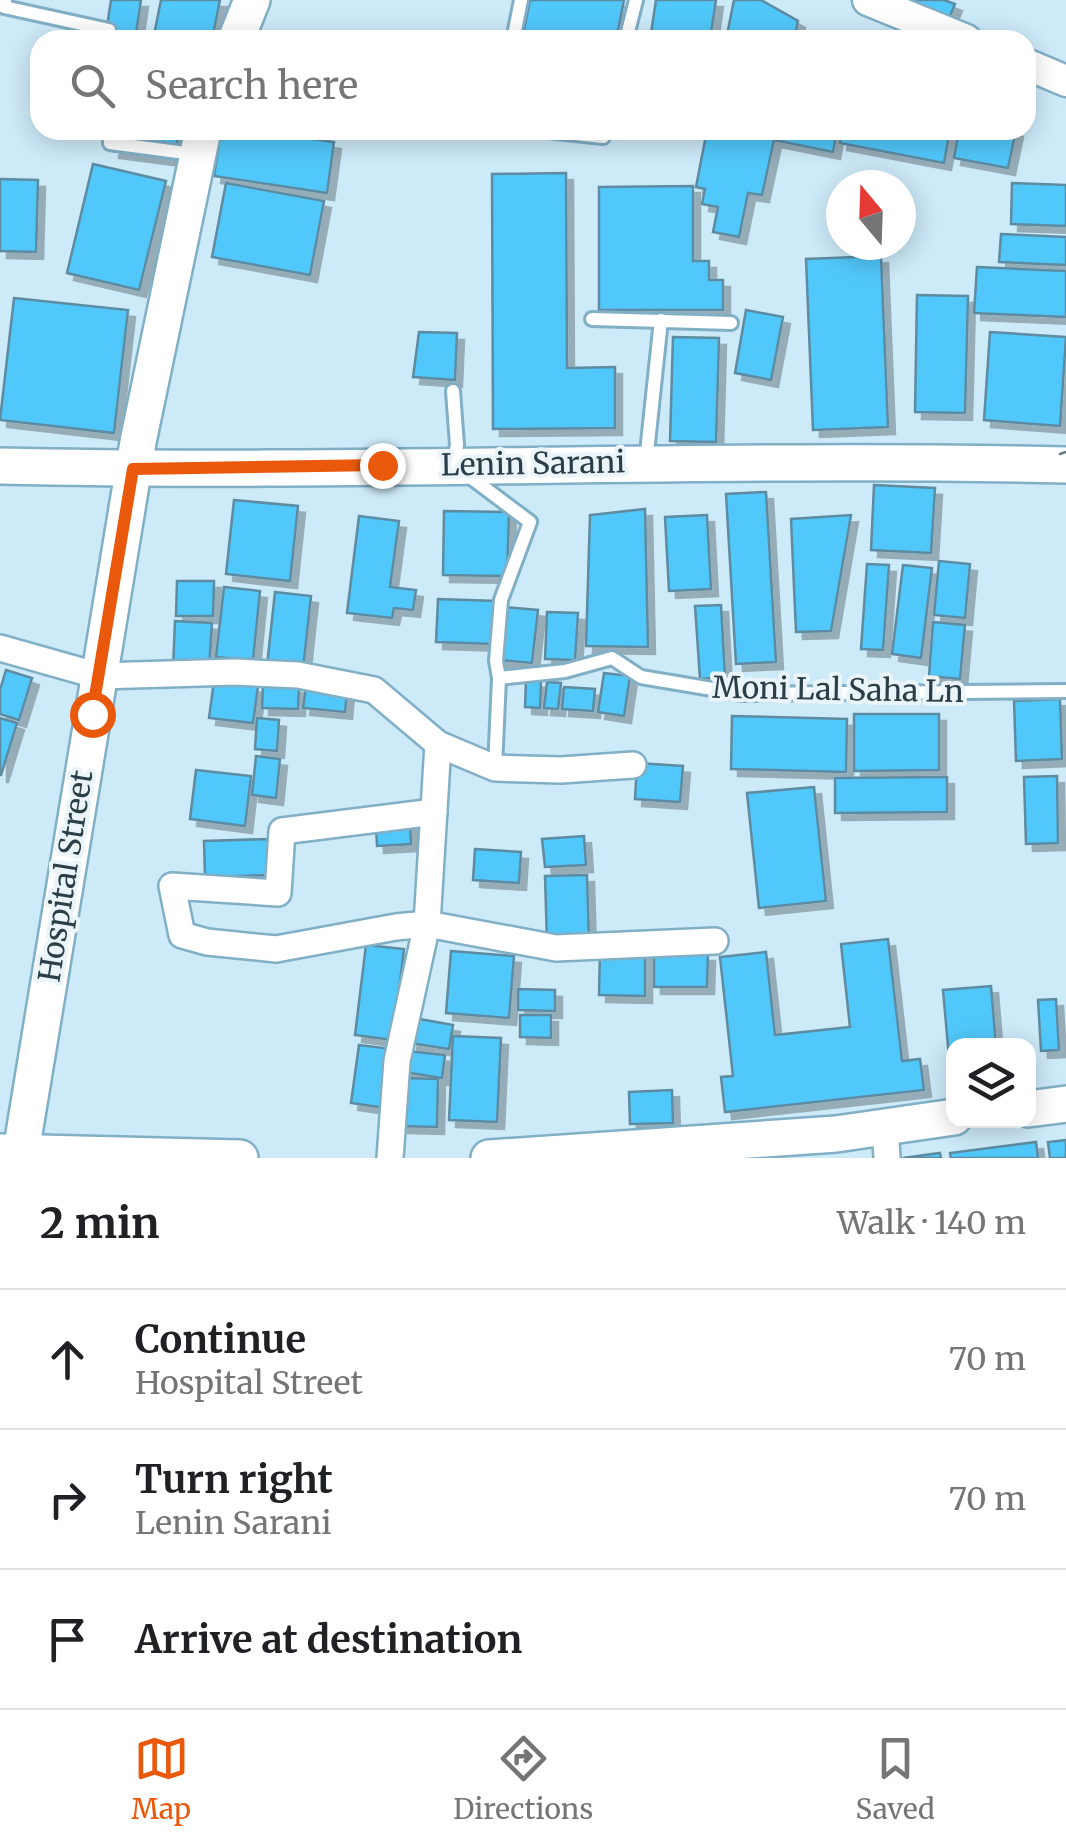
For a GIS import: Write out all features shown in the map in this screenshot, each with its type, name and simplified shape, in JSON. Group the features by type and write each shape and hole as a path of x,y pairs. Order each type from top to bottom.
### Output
{"main road":[{"path":"240,30 252,0"},
{"name":"Hospital Street","path":"13,1154 133,469 199,142"},
{"name":"Lenin Sarani","path":"0,466 133,469 646,462 1066,465"},
{"path":"1036,1108 1066,1104"},
{"path":"511,1157 836,1134 886,1142 946,1121"},
{"path":"13,1154 240,1158"}],"street":[{"path":"868,0 942,30"},
{"path":"1036,68 1066,81"},
{"path":"0,648 99,676 251,672 298,675 374,690 438,744 495,768 560,770 633,765"},
{"path":"390,1158 397,1061 427,924 438,744"},
{"path":"434,812 282,830 278,893 172,886 182,934 208,942 276,950 427,924 556,948 716,942"}],"lane":[{"path":"5,0 4,8 109,30"},
{"path":"515,30 521,0"},
{"path":"628,30 636,0"},
{"path":"110,140 199,142"},
{"path":"592,319 731,323"},
{"path":"646,462 661,320"},
{"path":"453,391 457,446 454,464 530,522 501,600 495,768"},
{"name":"Moni Lal Saha Ln","path":"499,678 565,672 612,658 641,677 742,694 1066,691"}],"building":[{"path":"111,0 141,0 136,30 106,30"},
{"path":"161,0 220,0 214,30 155,30"},
{"path":"530,0 624,0 618,30 524,30"},
{"path":"656,0 716,0 712,30 652,30"},
{"path":"734,0 761,0 798,21 796,30 728,30"},
{"path":"912,0 955,4 947,23 909,7"},
{"path":"114,140 178,140 175,159 112,151"},
{"path":"219,140 334,142 327,193 214,176"},
{"path":"705,140 774,140 762,195 748,193 739,237 713,232 718,207 702,204 705,189 696,187"},
{"path":"774,140 835,140 833,152"},
{"path":"840,140 948,140 944,163 840,143"},
{"path":"957,140 1014,140 1008,168 954,158"},
{"path":"93,164 166,181 139,290 67,273"},
{"path":"566,173 567,368 615,367 615,428 493,429 492,174"},
{"path":"0,179 38,180 36,252 0,251"},
{"path":"226,183 324,201 310,275 212,257"},
{"path":"1012,183 1066,185 1066,226 1011,224"},
{"path":"693,186 693,261 709,261 709,280 723,280 723,310 599,310 599,187"},
{"path":"1001,234 1066,237 1066,265 999,262"},
{"path":"806,259 881,260 888,427 813,430"},
{"path":"977,267 1066,271 1066,317 974,313"},
{"path":"917,295 968,296 965,413 915,412"},
{"path":"14,298 128,310 114,433 0,420"},
{"path":"746,310 783,317 771,380 735,373"},
{"path":"419,332 457,333 455,380 413,377"},
{"path":"990,332 1066,337 1060,426 984,420"},
{"path":"673,337 719,338 716,442 670,441"},
{"path":"874,485 935,488 931,553 871,550"},
{"path":"766,492 776,662 736,664 726,494"},
{"path":"234,500 298,506 290,581 226,574"},
{"path":"645,509 648,647 586,646 590,515"},
{"path":"444,511 509,512 507,576 443,575"},
{"path":"707,515 711,589 669,591 665,517"},
{"path":"851,515 831,631 796,632 791,519"},
{"path":"359,516 399,521 390,587 416,590 413,610 394,608 392,618 347,613"},
{"path":"939,561 970,564 965,618 934,615"},
{"path":"867,564 889,565 883,650 861,649"},
{"path":"903,565 932,568 921,658 892,654"},
{"path":"177,581 214,581 213,616 176,616"},
{"path":"224,587 260,591 253,660 216,657"},
{"path":"275,592 311,596 303,670 267,666"},
{"path":"438,599 497,601 495,644 436,642"},
{"path":"721,605 725,677 700,679 695,606"},
{"path":"504,607 538,610 532,663 499,660"},
{"path":"547,612 578,613 575,660 545,659"},
{"path":"175,621 212,623 209,669 173,667"},
{"path":"933,622 965,625 960,679 929,676"},
{"path":"6,670 32,678 19,720 0,714 0,690"},
{"path":"604,673 630,676 624,716 598,712"},
{"path":"526,680 541,681 540,708 525,707"},
{"path":"214,681 258,686 253,723 209,718"},
{"path":"547,682 561,683 558,709 544,708"},
{"path":"263,685 299,686 298,709 262,708"},
{"path":"306,687 347,691 345,712 303,708"},
{"path":"564,687 595,689 593,711 562,709"},
{"path":"1060,699 1062,759 1016,761 1014,701"},
{"path":"854,714 939,714 939,770 854,771"},
{"path":"732,716 847,719 846,772 731,769"},
{"path":"0,718 17,723 1,775 0,775"},
{"path":"257,718 279,720 277,751 255,749"},
{"path":"256,756 280,759 276,798 252,795"},
{"path":"637,763 683,766 680,802 635,799"},
{"path":"196,770 251,776 245,826 190,819"},
{"path":"1057,776 1058,843 1026,844 1024,777"},
{"path":"947,777 947,812 835,813 835,778"},
{"path":"814,787 826,901 759,908 747,793"},
{"path":"410,823 411,844 377,846 376,825"},
{"path":"584,836 586,865 545,867 542,839"},
{"path":"268,839 269,875 205,877 204,841"},
{"path":"475,849 521,852 519,883 473,880"},
{"path":"587,875 589,941 547,942 545,876"},
{"path":"888,939 902,1061 920,1059 924,1090 725,1112 721,1077 733,1076 720,957 766,952 775,1035 850,1027 841,944"},
{"path":"366,945 404,949 393,1040 355,1035"},
{"path":"451,951 514,956 509,1018 446,1013"},
{"path":"600,951 645,952 645,996 599,995"},
{"path":"654,954 708,954 707,987 654,987"},
{"path":"991,986 995,1038 947,1038 943,990"},
{"path":"518,989 555,990 555,1011 518,1010"},
{"path":"1056,999 1059,1050 1041,1051 1038,1000"},
{"path":"520,1015 551,1015 551,1038 520,1037"},
{"path":"414,1018 453,1025 449,1049 410,1043"},
{"path":"453,1036 501,1038 497,1122 449,1120"},
{"path":"359,1045 393,1049 386,1108 351,1103"},
{"path":"407,1051 445,1055 442,1078 404,1072"},
{"path":"403,1078 438,1079 437,1127 401,1126"},
{"path":"672,1090 673,1123 630,1124 629,1092"},
{"path":"1066,1140 1066,1158 1050,1158 1048,1142"},
{"path":"1036,1142 1038,1158 951,1158 950,1153"},
{"path":"940,1153 941,1158 903,1158"}],"tram line":[{"path":"1060,454 1066,452"}],"route":[{"path":"92,714 133,469 382,465"}]}
